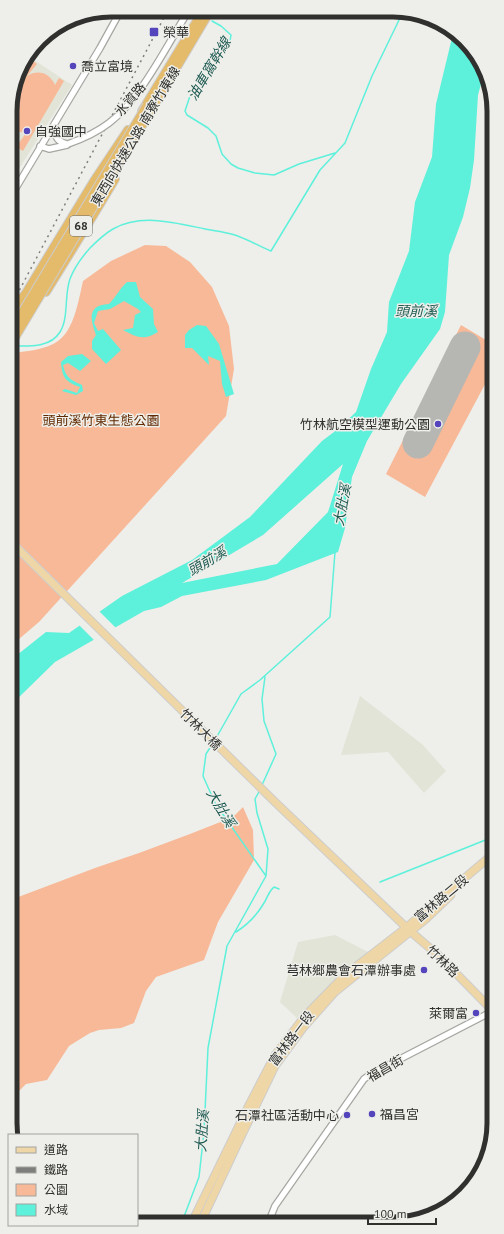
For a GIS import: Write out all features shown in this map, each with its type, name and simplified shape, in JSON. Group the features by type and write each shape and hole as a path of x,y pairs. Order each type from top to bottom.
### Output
{"highway":[{"name":"東西向快速公路 南寮竹東線","path":"17,334 200,17"},
{"name":"東西向快速公路 南寮竹東線","path":"17,321 206,17"},
{"path":"17,304 26,293 111,154 149,107"},
{"path":"17,320 39,300 52,283 133,146 149,107"}],"main road":[{"name":"竹林大橋","path":"17,548 276,803 392,912"},
{"name":"富林路二段","path":"409,929 487,859"},
{"name":"富林路二段","path":"409,929 426,919 462,885 487,865"},
{"name":"竹林路","path":"392,912 439,956 487,1005"},
{"name":"富林路一段","path":"194,1217 275,1055 305,1016 345,976 409,929"},
{"name":"富林路一段","path":"203,1217 238,1142 276,1066 303,1028 335,992 409,929"}],"street":[{"path":"17,184 117,17"},
{"name":"水資路","path":"40,146 49,149 68,144 99,130 121,112 144,84 185,17"},
{"path":"54,123 54,132 57,139 60,143 68,144"},
{"name":"福昌街","path":"271,1217 275,1206 364,1080 371,1074 487,1014"}],"shaded area":[{"name":"自強國中","path":"33,59 72,85 17,172 17,105 22,81"},
{"path":"360,696 423,745 446,771 424,793 388,752 341,755"},
{"path":"335,935 368,952 297,1018 280,1002 298,942"}],"green space":[{"path":"32,60 37,64 27,76 35,73 43,73 53,81 55,85 59,78 64,81 23,151 17,148 17,146 26,133 17,131 17,105 22,81"},
{"name":"頭前溪竹東生態公園","path":"145,245 166,246 190,262 212,287 229,326 234,369 226,416 39,622 17,641 17,353 42,348 59,341 65,334 74,318 83,281 111,261"},
{"name":"竹林航空模型運動公園","path":"461,325 487,341 487,381 425,497 386,474"},
{"path":"243,807 253,830 254,860 218,922 204,960 156,977 146,991 134,1023 121,1028 99,1030 90,1033 69,1046 47,1080 26,1084 17,1093 17,897 233,817"}],"water":[{"name":"頭前溪","path":"452,38 468,54 482,81 478,95 474,160 470,188 463,217 449,255 445,312 440,329 401,384 367,441 352,477 345,528 338,552 266,580 182,596 161,607 144,611 55,662 17,699 17,655 46,632 69,633 122,596 192,560 250,517 322,441 338,429 356,412 371,369 387,332 389,302 409,251 415,202 432,157 436,104","holes":["343,464 328,512 277,564 182,583 263,535"]},
{"path":"127,282 136,282 140,297 153,309 154,324 158,332 153,335 140,337 123,330 133,328 135,315 141,312 124,301 110,309 98,311 94,323 98,331 103,329 121,350 106,364 92,349 92,341 96,335 92,324 92,314 97,307 109,304"},
{"path":"197,325 206,326 219,344 234,394 226,397 222,384 220,361 208,356 209,365 192,348 185,348 185,335 189,330"},
{"path":"82,354 91,361 80,371 68,363 63,365 67,376 82,385 83,391 76,395 62,391 65,389 77,393 80,387 66,379 62,372 61,362 68,356"}],"pier":[{"path":"98,610 117,629 95,641 78,624"}],"waterway":[{"path":"17,346 39,345 51,341 56,337 65,320 68,285 76,267 87,251 101,238 113,229 124,224 147,220 182,224 235,235 271,251 320,170 345,143 372,76 400,18"},
{"name":"油車窩幹線","path":"212,21 221,26 231,35 230,41 201,85 190,96 185,111 187,115 208,128 216,136 222,154 231,164 238,168 255,173 274,175 299,164 335,153"},
{"name":"大肚溪","path":"215,740 241,694 260,680 330,617 335,552"},
{"path":"262,785 276,754 264,721 262,699 265,677"},
{"name":"大肚溪","path":"184,1217 199,1177 204,1132 208,1048 227,946 266,876 215,803 203,776 206,754 213,743"},
{"path":"260,790 255,799 257,813 268,849 266,876"},
{"path":"380,882 487,839"},
{"path":"236,932 255,916 272,889 274,887 279,889"}],"runway":[{"path":"418,443 465,347"}],"railway":[{"path":"17,295 164,17"}],"place":[{"name":"榮華","path":"154,32"},
{"name":"喬立富境","path":"73,66"},
{"name":"自強國中","path":"27,131"},
{"name":"竹林航空模型運動公園","path":"438,424"},
{"name":"芎林鄉農會石潭辦事處","path":"424,970"},
{"name":"萊爾富","path":"476,1013"},
{"name":"福昌宮","path":"372,1114"},
{"name":"石潭社區活動中心","path":"347,1115"}]}
